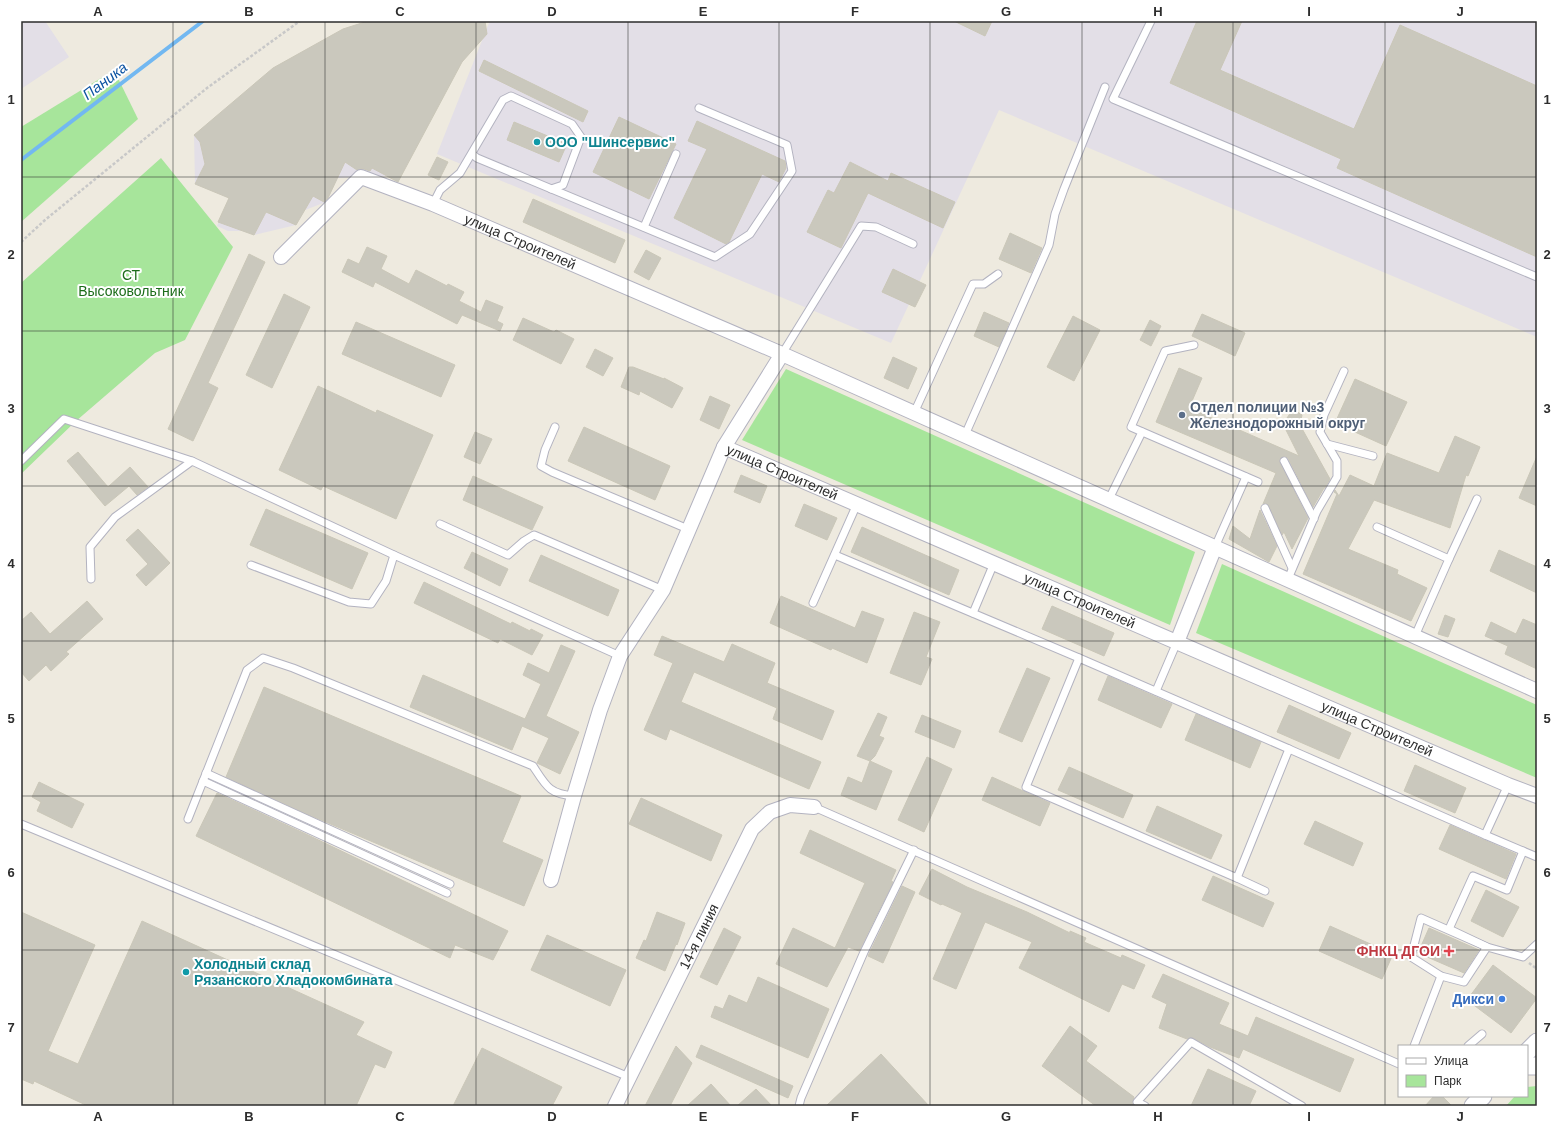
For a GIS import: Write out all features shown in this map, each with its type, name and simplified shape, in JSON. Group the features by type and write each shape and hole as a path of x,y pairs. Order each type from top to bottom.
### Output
{"street":[{"name":"улица Строителей","path":"281,257 361,177 433,204 782,354 1215,547"},
{"name":"улица Строителей","path":"782,354 724,447 1508,785 1537,796"},
{"path":"551,880 600,710 620,656 663,590 688,528 724,447"},
{"path":"1177,642 1215,547 1290,574 1415,636 1537,691"},
{"name":"14-я линия","path":"615,1106 752,828 770,812 790,805 814,807"},
{"path":"1528,1051 1537,1042"}],"lane":[{"path":"1150,21 1113,100 1537,278"},
{"path":"965,435 1049,245 1055,214 1105,87"},
{"path":"433,204 440,190 460,173 503,100 510,96 572,124 581,137 563,185 551,189"},
{"path":"472,154 477,158 715,257 750,234 792,171 787,145 699,108"},
{"path":"644,228 676,154"},
{"path":"782,354 861,226 876,227 912,244"},
{"path":"914,413 973,284 984,284 998,274"},
{"path":"1194,345 1165,350 1131,427 1258,482"},
{"path":"1290,574 1314,519 1336,476 1337,461 1320,432 1324,415 1344,371"},
{"path":"21,461 64,419 192,461 394,555 620,656"},
{"path":"555,427 545,450 541,466 552,472 688,528"},
{"path":"1109,499 1142,432"},
{"path":"1327,444 1373,456"},
{"path":"91,579 90,547 115,517 192,461"},
{"path":"1284,462 1314,519"},
{"path":"1215,547 1246,477"},
{"path":"1415,636 1477,499"},
{"path":"814,603 857,504"},
{"path":"1265,508 1290,574"},
{"path":"440,524 508,555 524,541 534,535 663,590"},
{"path":"1377,527 1449,559"},
{"path":"250,565 349,602 371,604 386,581 394,555"},
{"path":"835,555 1156,691 1537,857"},
{"path":"973,613 994,563"},
{"path":"1156,691 1177,642"},
{"path":"188,819 247,670 263,658 300,671 533,766 544,783 558,794 574,796"},
{"path":"1079,658 1026,788 1265,891"},
{"path":"1237,878 1289,749"},
{"path":"206,773 450,884"},
{"path":"203,781 447,893"},
{"path":"1485,835 1508,785"},
{"path":"814,807 1398,1064"},
{"path":"21,824 629,1077"},
{"path":"800,1106 800,1098 864,952 914,850"},
{"path":"1487,947 1449,929 1472,876 1507,890 1523,851"},
{"path":"1487,947 1464,982 1441,976 1411,957 1421,918 1487,947 1523,957 1537,944"},
{"path":"1414,1045 1441,976"},
{"path":"1469,1045 1482,1034"},
{"path":"1145,1106 1137,1102 1191,1042 1302,1106"}],"path":[{"path":"21,242 45,220 207,88 300,21"}],"shaded area":[{"path":"21,21 45,21 69,57 21,89"},
{"path":"368,21 485,21 486,30 490,21 1537,21 1537,337 999,110 891,343 437,154 483,38 462,62 386,176 338,178 326,202 305,210 296,225 254,235 242,231 228,231 217,226 229,198 195,184 194,135 273,68 343,29"}],"green space":[{"path":"114,70 138,119 21,222 21,127"},
{"name":"СТ Высоковольтник","path":"161,158 233,247 185,340 155,353 76,421 21,474 21,283"},
{"path":"786,369 1195,552 1170,625 742,440"},
{"path":"1222,564 1537,705 1537,778 1196,633"},
{"path":"1537,1086 1537,1106 1506,1106 1514,1097 1528,1097 1528,1087"}],"building":[{"path":"368,21 485,21 487,34 462,62 398,182 372,168 370,171 364,169 357,170 345,162 328,198 324,202 313,196 296,225 266,212 254,235 218,222 229,198 195,184 205,164 200,142 194,135 273,68 343,29"},
{"path":"954,21 992,21 985,36"},
{"path":"1197,21 1242,21 1220,70 1354,129 1400,25 1537,86 1537,257 1337,168 1341,159 1170,83"},
{"path":"484,60 588,111 583,122 479,71"},
{"path":"619,117 676,144 649,199 593,172"},
{"path":"697,121 785,161 786,168 779,182 762,174 729,242 726,244 674,218 707,149 688,141"},
{"name":"ООО \"Шинсервис\"","path":"514,122 567,144 559,162 507,140"},
{"path":"437,157 448,162 439,180 428,175"},
{"path":"850,162 888,181 891,173 955,202 943,228 868,193 841,248 807,232 828,190 834,193"},
{"path":"533,199 625,240 615,263 523,222"},
{"path":"1010,233 1042,248 1031,273 999,259"},
{"path":"367,247 387,256 381,269 409,284 416,270 447,286 448,284 464,292 459,301 481,312 486,300 503,307 497,321 503,324 500,331 462,315 457,324 375,282 373,287 342,272 348,259 359,264"},
{"path":"646,250 661,258 649,280 634,272"},
{"path":"249,254 265,262 208,383 218,388 193,441 168,429"},
{"path":"893,269 926,285 915,307 882,292"},
{"path":"284,294 310,307 272,388 246,375"},
{"path":"984,312 1009,323 999,347 974,336"},
{"path":"1202,314 1245,333 1235,356 1192,336"},
{"path":"1073,316 1100,330 1074,381 1047,367"},
{"path":"523,318 554,332 556,330 574,339 561,364 513,340"},
{"path":"1150,320 1161,326 1151,346 1140,340"},
{"path":"356,322 455,365 441,397 342,354"},
{"path":"595,349 613,358 603,376 586,367"},
{"path":"893,357 917,368 908,389 884,378"},
{"path":"629,367 664,378 683,388 672,408 640,391 639,395 621,387"},
{"path":"1179,368 1202,378 1189,408 1299,456 1283,424 1293,409 1302,415 1300,425 1330,479 1313,507 1288,458 1284,456 1280,459 1280,463 1308,518 1292,549 1284,532 1282,535 1269,506 1266,503 1263,504 1276,473 1156,422"},
{"path":"1355,379 1407,402 1386,446 1335,423"},
{"path":"318,386 376,413 377,410 433,435 396,519 323,486 321,490 279,470"},
{"path":"710,396 730,405 719,429 700,420"},
{"path":"584,427 670,466 655,500 568,461"},
{"path":"475,432 492,439 480,464 464,457"},
{"path":"1455,436 1480,447 1468,476 1466,475 1450,528 1374,500 1348,549 1398,570 1397,574 1427,588 1411,621 1303,574 1337,494 1334,492 1335,490 1339,496 1350,475 1374,486 1387,453 1439,473"},
{"path":"78,452 108,487 130,467 148,487 137,495 129,486 105,506 67,461"},
{"path":"1537,456 1537,506 1519,498"},
{"path":"741,475 767,486 760,503 734,492"},
{"path":"473,476 543,507 532,530 463,500"},
{"path":"804,504 837,518 827,540 795,526"},
{"path":"266,509 368,553 352,589 250,545"},
{"path":"1260,510 1277,546 1269,562 1229,539 1233,526 1250,539"},
{"path":"862,527 959,570 949,595 851,552"},
{"path":"138,529 170,563 146,586 136,575 148,564 126,540"},
{"path":"1499,550 1537,567 1537,593 1490,571"},
{"path":"472,552 508,569 500,586 464,568"},
{"path":"541,555 619,590 608,616 529,581"},
{"path":"424,582 511,624 512,622 530,631 531,629 543,635 532,655 500,639 498,643 414,603"},
{"path":"781,596 855,628 862,611 884,619 867,663 832,648 831,650 770,623"},
{"path":"87,601 103,619 66,652 69,654 51,671 46,665 29,681 21,672 21,621 31,612 50,634"},
{"path":"1052,606 1114,633 1104,656 1042,629"},
{"path":"914,612 940,622 926,657 932,659 921,685 890,673"},
{"path":"1445,615 1455,619 1448,637 1438,634"},
{"path":"1523,619 1537,625 1537,669 1505,654 1508,646 1485,636 1491,622 1516,634"},
{"path":"662,636 724,662 732,644 775,663 767,683 834,711 822,740 773,719 777,708 694,672 681,702 821,762 809,789 670,729 666,740 644,730 673,663 654,655"},
{"path":"561,645 575,651 546,716 579,732 560,774 537,763 549,738 522,726 512,750 410,707 423,675 525,719 541,684 523,675 528,663 549,673"},
{"path":"1027,668 1050,678 1022,742 999,732"},
{"path":"1108,676 1172,704 1161,728 1098,700"},
{"path":"264,687 521,796 502,842 543,860 524,906 307,814 226,777"},
{"path":"1289,705 1351,733 1339,759 1277,732"},
{"path":"878,713 887,717 879,736 884,738 875,756 870,761 857,756"},
{"path":"1196,714 1261,742 1250,768 1185,740"},
{"path":"922,715 961,731 954,748 915,732"},
{"path":"927,757 952,769 924,832 898,820"},
{"path":"870,761 892,771 876,810 841,795 848,777 862,783"},
{"path":"1415,765 1466,788 1455,813 1404,791"},
{"path":"1069,767 1133,795 1123,818 1058,790"},
{"path":"992,777 1050,803 1040,826 982,800"},
{"path":"39,782 84,804 72,828 37,811 41,802 32,797"},
{"path":"217,793 508,931 493,960 455,945 450,958 196,836"},
{"path":"641,798 722,835 711,861 629,824"},
{"path":"1157,806 1222,835 1211,859 1146,831"},
{"path":"1315,821 1363,843 1353,866 1304,844"},
{"path":"1450,825 1516,854 1506,879 1439,849"},
{"path":"810,830 896,870 891,881 893,882 859,951 848,947 827,987 776,964 793,928 835,948 865,883 800,853"},
{"path":"932,869 967,887 1027,912 1070,933 1070,931 1086,938 1084,942 1121,958 1122,955 1145,965 1134,989 1122,984 1109,1012 1019,968 1032,942 985,922 956,989 933,979 962,913 919,894"},
{"path":"1213,876 1274,903 1263,927 1202,900"},
{"path":"902,886 915,892 883,963 868,956"},
{"name":"ФНКЦ ДГОИ","path":"1486,890 1519,907 1503,937 1471,921"},
{"name":"Холодный склад Рязанского Хладокомбината","path":"21,912 95,945 48,1051 78,1064 142,921 364,1022 356,1035 392,1052 385,1068 375,1064 356,1106 88,1106 34,1081 33,1084 21,1079"},
{"path":"657,912 685,923 665,971 636,958 644,940 646,941"},
{"path":"1330,926 1393,954 1382,979 1319,951"},
{"path":"724,928 741,937 717,985 700,977"},
{"name":"ФНКЦ ДГОИ","path":"1429,928 1479,950 1464,973 1418,953"},
{"path":"547,935 626,970 610,1006 531,970"},
{"name":"Дикси","path":"1493,965 1537,998 1511,1033 1467,1000"},
{"path":"1163,974 1229,1003 1219,1024 1248,1036 1256,1017 1354,1059 1340,1092 1243,1049 1239,1058 1210,1047 1193,1038 1187,1039 1159,1028 1167,1004 1152,997"},
{"path":"758,977 829,1009 808,1058 711,1017 715,1006 723,1009 729,995 747,1003"},
{"path":"1070,1026 1097,1046 1086,1061 1134,1097 1132,1103 1134,1106 1096,1106 1042,1066"},
{"path":"701,1045 793,1086 788,1098 696,1057"},
{"path":"676,1046 692,1063 670,1106 645,1106"},
{"path":"482,1048 562,1087 552,1106 453,1106"},
{"path":"881,1054 929,1106 826,1106"},
{"path":"1208,1069 1256,1091 1249,1106 1191,1106"},
{"path":"711,1084 731,1106 687,1106"},
{"path":"756,1089 772,1106 737,1106"},
{"path":"1433,1097 1443,1097 1452,1106 1425,1106"}],"waterway":[{"name":"Паника","path":"21,160 203,21"}],"place":[{"name":"ООО \"Шинсервис\"","path":"537,142"},
{"name":"Отдел полиции №3 Железнодорожный округ","path":"1182,415"},
{"name":"ФНКЦ ДГОИ","path":"1449,951"},
{"name":"Холодный склад Рязанского Хладокомбината","path":"186,972"},
{"name":"Дикси","path":"1502,999"}]}
